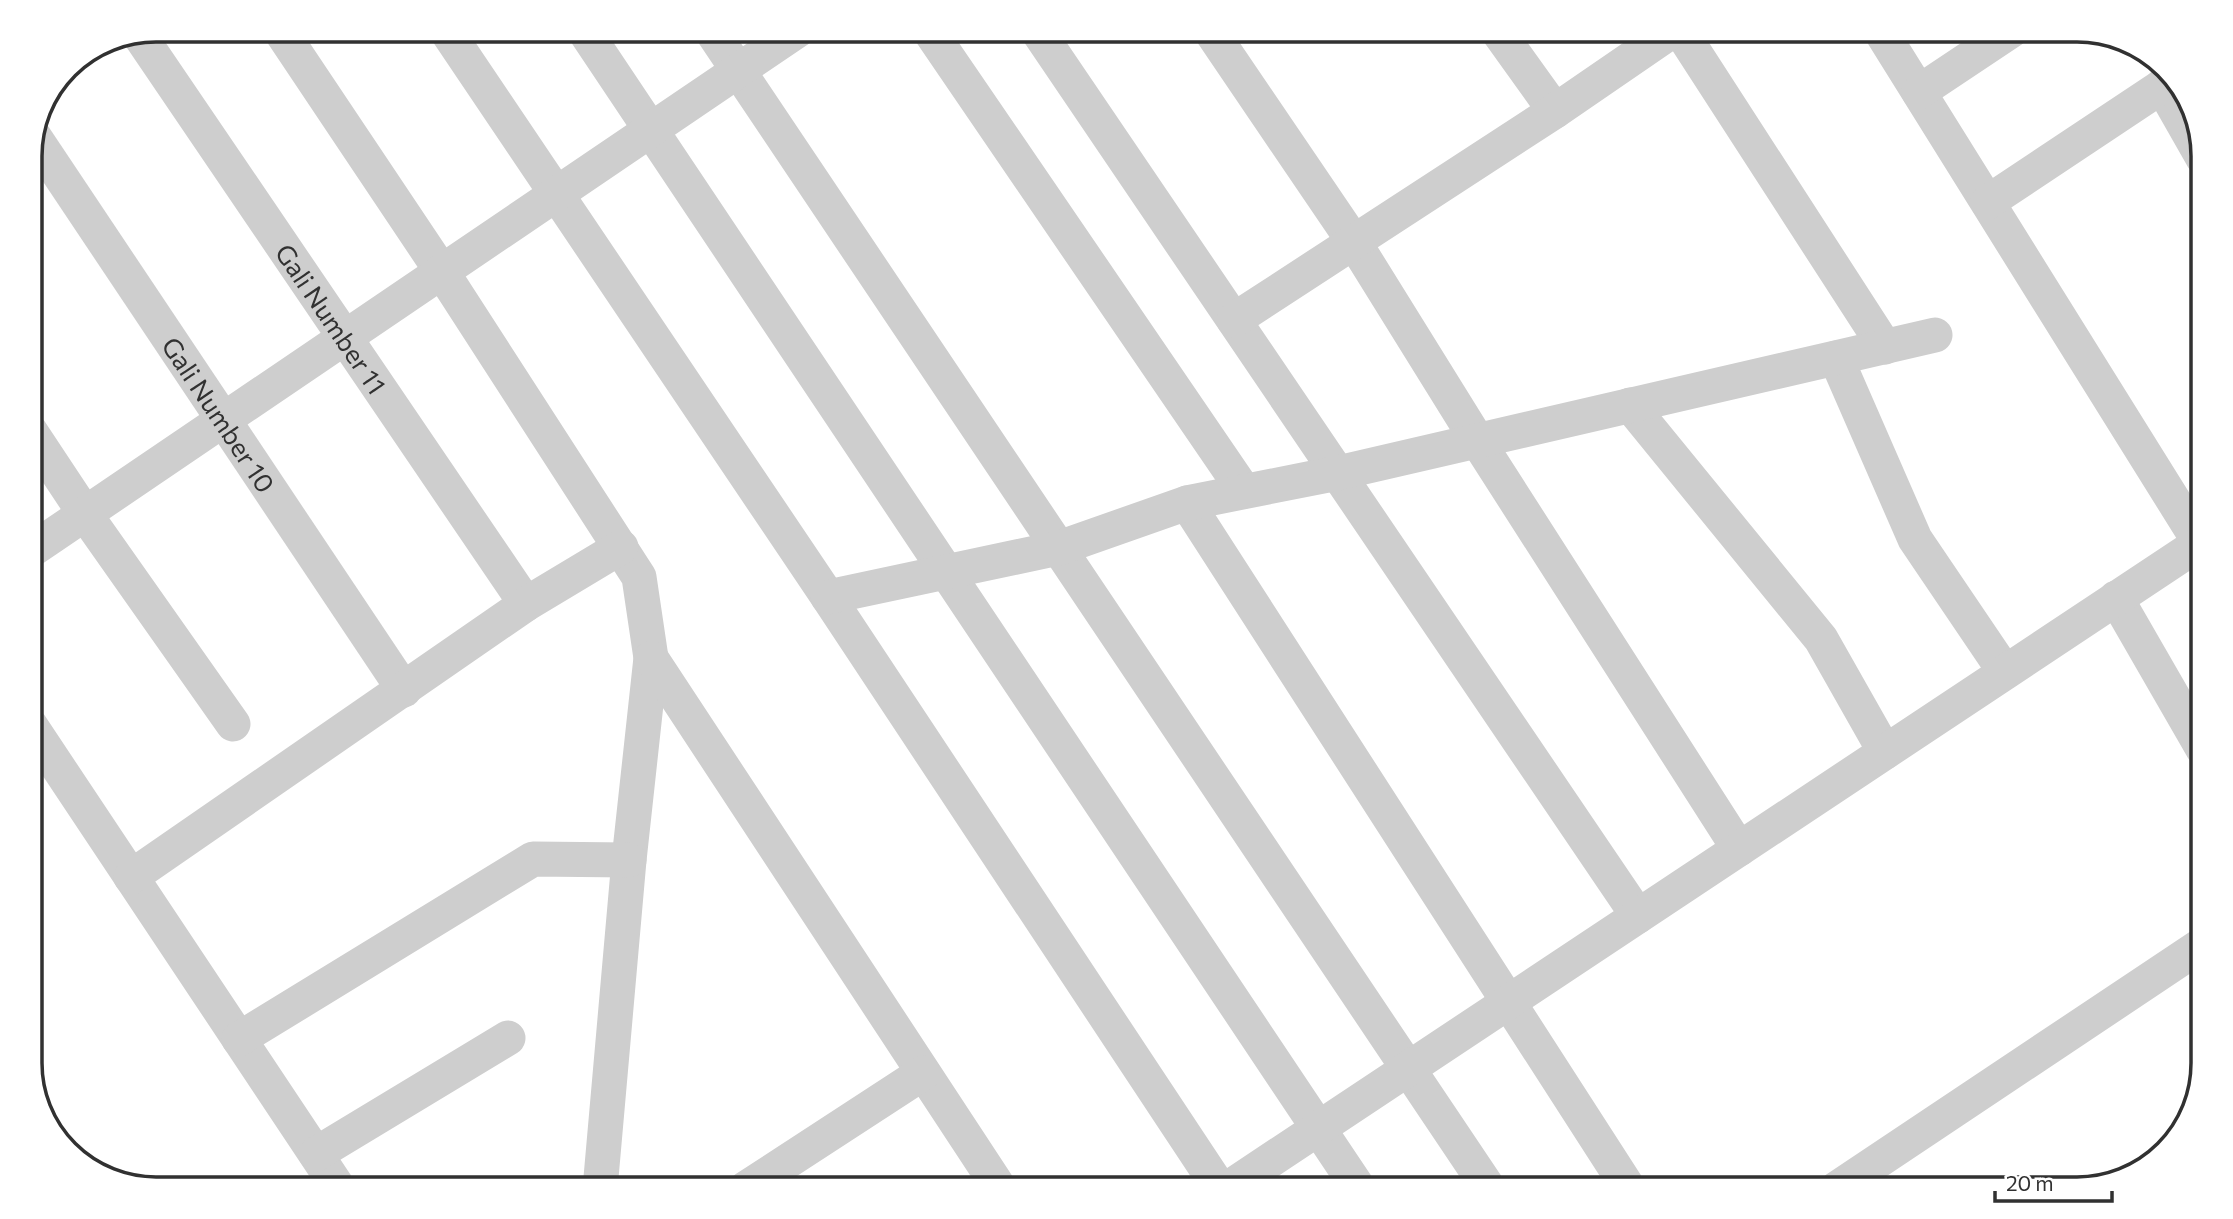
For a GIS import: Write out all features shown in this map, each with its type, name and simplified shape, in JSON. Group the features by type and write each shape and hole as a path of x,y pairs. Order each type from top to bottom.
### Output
{"street":[{"path":"288,42 442,272 639,577 651,658 629,860 601,1177"},
{"path":"454,42 828,597 1212,1177"},
{"path":"592,42 1351,1177"},
{"path":"719,42 1481,1177"},
{"path":"42,543 780,42"},
{"path":"937,42 1244,491"},
{"path":"1045,42 1638,916"},
{"path":"1218,42 1354,242 1477,440 1739,849"},
{"path":"1506,42 1555,111"},
{"path":"1234,320 1555,111 1656,42"},
{"path":"1688,42 1885,347"},
{"path":"1888,42 2191,526"},
{"path":"1919,92 1994,42"},
{"name":"Gali Number 11","path":"145,43 526,604"},
{"path":"1988,202 2165,83"},
{"path":"2171,91 2186,122"},
{"name":"Gali Number 10","path":"42,150 404,690"},
{"path":"828,597 1059,548 1186,503 1338,473 1935,335"},
{"path":"1836,358 1915,539 2005,672"},
{"path":"1630,405 1821,639 1885,752"},
{"path":"42,449 233,724"},
{"path":"1186,503 1621,1177"},
{"path":"131,877 526,604 621,547"},
{"path":"1245,1177 2191,549"},
{"path":"2116,598 2191,728"},
{"path":"651,658 923,1073 988,1177"},
{"path":"42,743 331,1177"},
{"path":"239,1039 533,859 629,860"},
{"path":"1854,1177 2191,952"},
{"path":"316,1154 508,1038"},
{"path":"763,1177 923,1073"}]}
